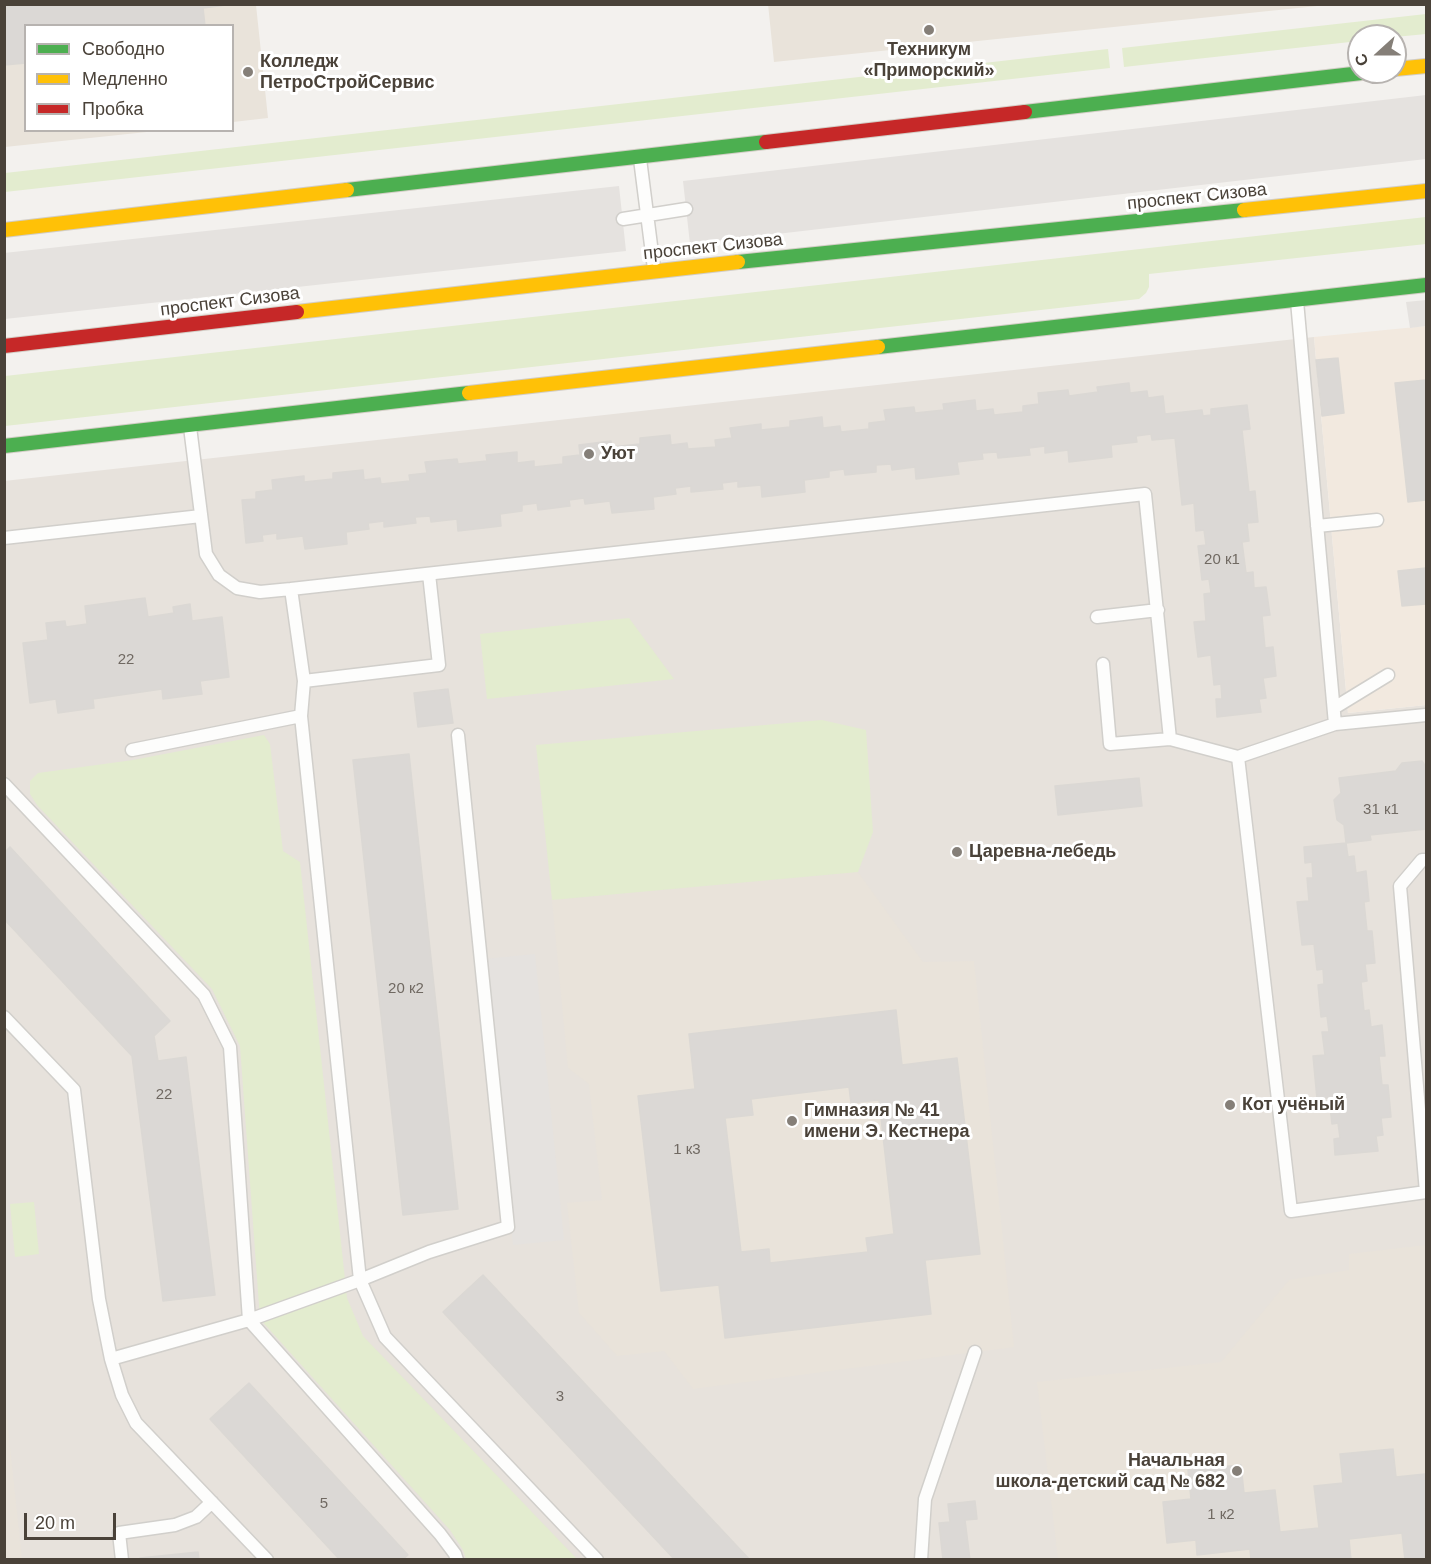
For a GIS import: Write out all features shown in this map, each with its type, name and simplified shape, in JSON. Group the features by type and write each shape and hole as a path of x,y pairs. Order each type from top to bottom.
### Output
{"main road":[{"path":"1407,68 1426,66"},
{"path":"4,230 1347,75"},
{"name":"проспект Сизова","path":"4,346 655,270 1426,191"},
{"path":"4,446 1426,285"}],"lane":[{"path":"640,156 655,270"},
{"path":"623,219 687,209"},
{"path":"1297,300 1335,724"},
{"path":"190,425 206,554 219,575 237,588 260,592 1145,494 1170,739"},
{"path":"4,538 201,516"},
{"path":"1317,526 1377,520"},
{"path":"304,681 439,665 429,574"},
{"path":"291,589 304,681 301,716 360,1280 385,1337 597,1560"},
{"path":"1097,617 1158,610"},
{"path":"1103,664 1110,744 1170,739 1238,757 1335,724 1426,715"},
{"path":"1334,708 1388,675"},
{"path":"132,750 301,716"},
{"path":"111,1359 249,1320 360,1280 429,1252 508,1227 458,735"},
{"path":"1238,757 1291,1211 1426,1192 1400,886 1422,860 1426,860"},
{"path":"4,784 204,995 230,1047 249,1320 440,1534 457,1560"},
{"path":"4,1017 10,1029 74,1090 99,1299 111,1359 122,1395 136,1423 267,1560"},
{"path":"921,1560 926,1499 975,1352"},
{"path":"122,1560 119,1533 175,1525 196,1517 212,1502"}],"shaded area":[{"name":"Техникум «Приморский»","path":"768,4 1327,4 1327,5 774,62"},
{"name":"Колледж ПетроСтройСервис","path":"4,5 256,5 268,118 234,122 234,24 24,24 24,132 147,132 5,147"},
{"path":"1426,95 1426,159 690,244 683,181"},
{"path":"619,186 626,251 5,319 4,253"},
{"path":"1426,300 1426,326 1410,328 1406,302"},
{"path":"1426,326 1426,705 1348,713 1314,337"},
{"path":"1314,337 1348,713 1426,705 1426,1559 5,1559 4,481"},
{"name":"Гимназия № 41 имени Э. Кестнера","path":"858,872 923,962 974,961 1014,1347 693,1389 664,1351 617,1356 579,1313 567,1203 602,1200 589,1084 568,1068 552,900"},
{"path":"535,954 564,1240 513,1245 484,959"},
{"name":"Начальная школа-детский сад № 682","path":"1426,1245 1426,1559 1058,1559 1037,1382 1221,1362 1289,1280 1349,1270 1349,1254"},
{"path":"5,1400 22,1559 5,1559"}],"green space":[{"path":"1426,14 1426,34 1407,36 1407,24 1347,24 1347,42 1124,67 1122,48"},
{"path":"1108,49 1110,68 5,192 5,173"},
{"path":"1426,217 1426,244 1149,274 1149,287 1139,299 5,426 5,376"},
{"path":"629,618 674,679 487,699 480,634"},
{"path":"822,720 866,730 873,832 858,872 552,900 536,745"},
{"path":"264,735 270,744 283,851 300,862 347,1298 363,1336 577,1559 466,1559 450,1530 260,1319 240,1046 212,989 37,805 30,794 30,781 38,773 133,760"},
{"path":"34,1202 39,1254 15,1257 10,1204"}],"building":[{"path":"4,4 226,4 203,8 205,24 24,24 24,63 4,65"},
{"path":"1338,358 1344,413 1322,416 1316,360"},
{"path":"1426,380 1426,500 1408,502 1395,383"},
{"path":"1129,383 1130,393 1147,391 1148,398 1163,396 1165,414 1202,410 1203,416 1211,415 1211,409 1247,405 1250,429 1242,430 1249,492 1255,491 1258,522 1247,523 1249,541 1242,542 1246,573 1253,572 1254,588 1266,587 1270,615 1262,616 1265,648 1273,647 1276,676 1263,678 1266,698 1259,699 1261,712 1217,717 1216,699 1222,699 1221,684 1214,685 1211,655 1198,657 1194,622 1206,621 1204,594 1211,593 1209,579 1202,580 1198,546 1206,545 1204,530 1196,531 1194,503 1182,505 1175,438 1152,440 1151,434 1136,436 1137,442 1111,445 1112,457 1069,462 1068,450 1045,453 1045,446 1029,448 1030,455 998,458 997,452 982,453 983,459 957,462 959,474 916,479 915,467 892,470 891,464 876,465 876,472 845,475 844,469 829,471 829,477 804,480 805,492 762,497 761,485 738,487 738,481 722,483 723,489 691,492 691,486 675,488 676,494 653,497 654,509 612,513 610,501 585,504 584,498 569,500 570,506 538,510 537,503 522,505 522,511 500,514 501,526 458,531 457,519 431,522 430,516 415,517 416,523 384,527 384,521 368,523 369,529 346,532 347,544 305,549 303,536 277,539 277,533 262,535 263,541 246,543 242,500 256,499 256,492 273,490 272,480 304,476 304,482 333,479 333,473 363,470 364,480 380,478 381,484 410,481 409,475 427,473 425,462 457,459 458,464 487,461 486,455 517,452 517,463 534,461 534,467 563,464 563,457 580,455 579,445 611,441 611,447 640,444 640,438 670,435 671,445 687,443 688,449 716,447 715,440 732,438 730,428 761,424 761,430 790,427 790,421 822,417 823,428 840,426 841,432 869,429 869,423 886,421 884,410 914,407 915,413 944,410 943,404 975,400 976,411 993,409 994,415 1023,412 1023,406 1039,404 1038,393 1068,390 1069,396 1098,392 1097,387"},
{"path":"1426,568 1426,604 1402,606 1398,571"},
{"path":"145,598 148,617 174,613 173,607 190,604 192,621 222,617 229,677 200,681 202,694 163,699 162,689 93,699 94,708 58,713 56,699 30,703 23,643 48,640 46,623 65,621 66,627 87,624 85,606"},
{"path":"448,689 453,723 418,727 414,693"},
{"path":"409,754 458,1209 403,1215 353,760"},
{"path":"1422,761 1426,767 1426,829 1370,835 1371,840 1346,843 1344,825 1337,820 1334,800 1341,793 1339,778 1396,771 1402,763"},
{"path":"1139,778 1142,806 1058,815 1055,786"},
{"path":"1346,843 1348,857 1354,856 1356,873 1366,871 1369,901 1364,902 1367,931 1372,931 1375,963 1365,964 1367,981 1361,982 1364,1011 1369,1010 1371,1027 1382,1025 1385,1056 1379,1056 1382,1085 1388,1085 1391,1117 1381,1118 1383,1135 1376,1136 1378,1151 1335,1155 1334,1139 1340,1138 1338,1123 1332,1124 1329,1098 1317,1099 1313,1056 1325,1055 1322,1032 1329,1032 1327,1016 1321,1017 1318,985 1324,984 1323,969 1317,970 1314,944 1302,945 1297,902 1309,901 1307,878 1313,878 1312,862 1305,863 1304,847"},
{"path":"10,847 170,1021 154,1036 158,1061 186,1057 215,1295 163,1301 132,1056 4,919 4,853"},
{"path":"896,1010 902,1065 957,1058 980,1254 925,1260 931,1314 725,1338 719,1285 661,1291 638,1096 695,1089 689,1034","holes":["849,1087 851,1103 879,1100 894,1234 866,1238 868,1252 770,1263 769,1249 741,1252 725,1118 753,1115 751,1099"]},
{"path":"483,1275 750,1560 675,1560 443,1312"},
{"path":"249,1383 408,1555 402,1560 340,1560 210,1419"},
{"path":"1393,1449 1396,1477 1425,1474 1426,1560 1405,1560 1402,1533 1349,1539 1351,1560 1251,1560 1250,1549 1197,1555 1196,1540 1167,1543 1163,1502 1191,1499 1188,1470 1241,1465 1244,1493 1275,1490 1280,1532 1319,1528 1314,1486 1343,1483 1340,1454"},
{"path":"975,1501 977,1519 965,1520 970,1560 943,1560 939,1523 950,1522 948,1504"},
{"path":"198,1552 199,1560 140,1560 140,1558"}],"traffic: fast":[{"path":"1025,112 1347,75"},
{"path":"347,190 766,142"},
{"path":"738,262 1244,210"},
{"path":"878,347 1426,285"},
{"path":"4,446 469,393"}],"traffic: slow":[{"path":"1407,68 1426,66"},
{"path":"4,230 347,190"},
{"path":"1244,210 1426,191"},
{"path":"297,312 738,262"},
{"path":"469,393 878,347"}],"traffic: jam":[{"path":"766,142 1025,112"},
{"path":"4,346 297,312"}],"place":[{"name":"Техникум «Приморский»","path":"929,30"},
{"name":"Колледж ПетроСтройСервис","path":"248,72"},
{"name":"Уют","path":"589,454"},
{"name":"Царевна-лебедь","path":"957,852"},
{"name":"Кот учёный","path":"1230,1105"},
{"name":"Гимназия № 41 имени Э. Кестнера","path":"792,1121"},
{"name":"Начальная школа-детский сад № 682","path":"1237,1471"}]}
